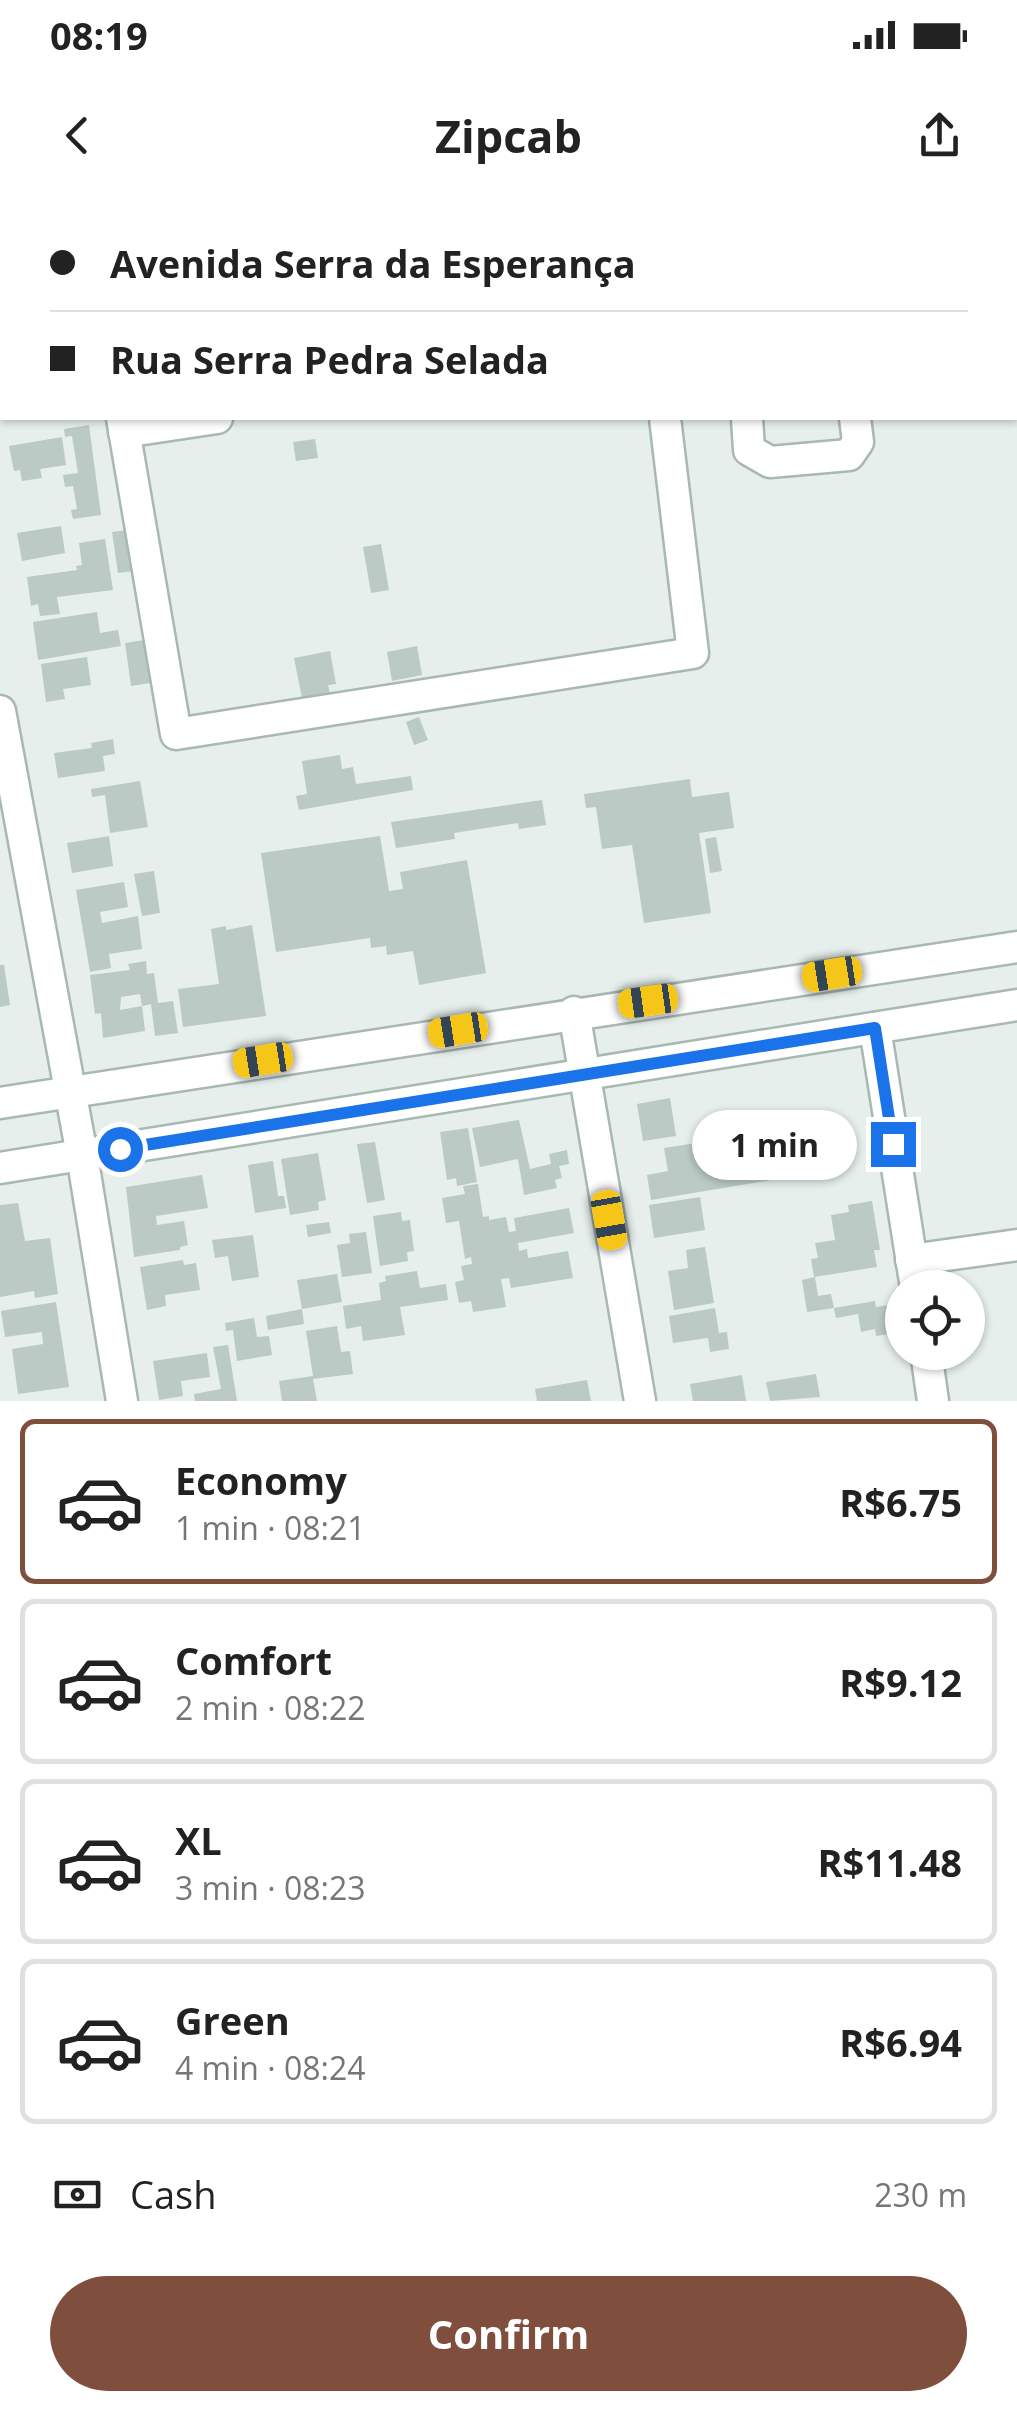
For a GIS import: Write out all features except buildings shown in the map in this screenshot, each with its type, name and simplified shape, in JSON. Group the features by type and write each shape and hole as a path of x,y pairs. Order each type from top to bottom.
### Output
{"street":[{"path":"190,420 123,425 176,734 693,653 665,420"},
{"path":"746,420 749,450 770,462 850,455 858,442 855,420"},
{"path":"0,711 82,1155 122,1401"},
{"path":"0,1102 1017,947"},
{"path":"0,1168 1017,1005"},
{"path":"574,1012 640,1401"},
{"path":"875,1028 913,1270"},
{"path":"929,1270 1017,1246"},
{"path":"929,1370 934,1401"}],"route":[{"path":"120,1149 875,1028 893,1144"}]}
